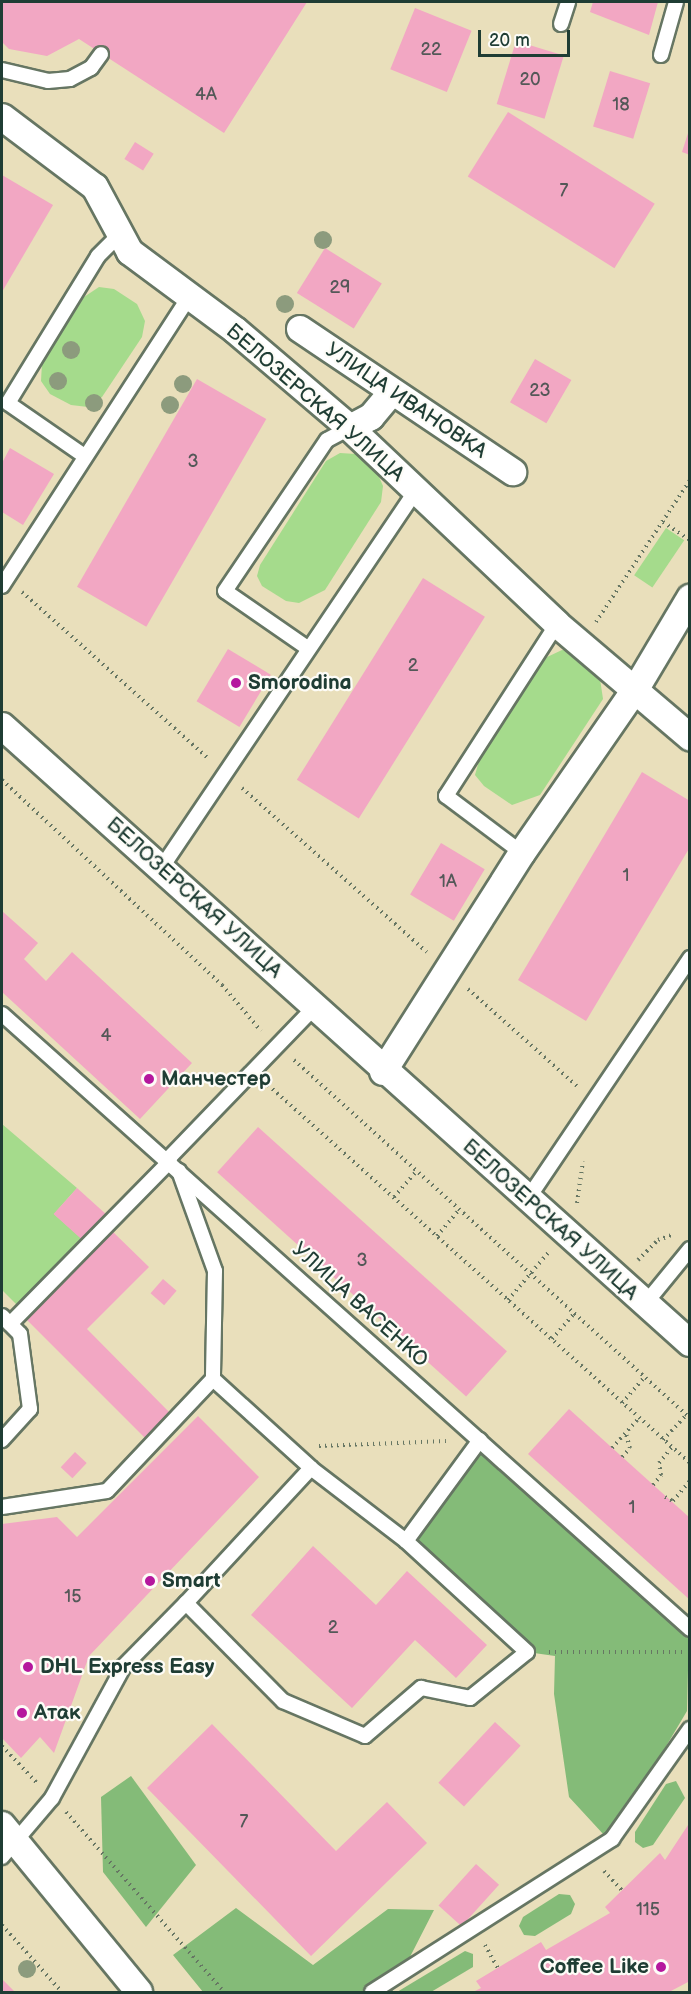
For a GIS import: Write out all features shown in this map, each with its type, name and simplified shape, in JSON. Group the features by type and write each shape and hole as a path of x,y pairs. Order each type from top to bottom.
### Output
{"street":[{"name":"БЕЛОЗЕРСКАЯ УЛИЦА","path":"2,117 95,187 118,236 130,252 188,299 235,330 350,428 557,624 637,687 690,737"},
{"name":"УЛИЦА ИВАНОВКА","path":"300,329 391,393 513,472"},
{"path":"350,428 371,417 391,393"},
{"path":"383,1072 449,972 522,853 637,687 690,598"},
{"name":"БЕЛОЗЕРСКАЯ УЛИЦА","path":"2,726 162,867 383,1072 690,1343"},
{"path":"7,1842 139,1992"}],"lane":[{"path":"561,24 568,2"},
{"path":"661,55 676,2"},
{"path":"2,70 48,81 70,79 91,68 101,54"},
{"path":"83,455 8,403 98,256 118,236"},
{"path":"4,582 83,455 188,299"},
{"path":"306,647 225,591 327,441 350,428"},
{"path":"162,867 228,775 306,647 415,492"},
{"path":"522,853 446,796 557,624"},
{"path":"527,1200 596,1102 690,958"},
{"path":"2,1440 30,1409 20,1334 6,1320 172,1164 314,1008"},
{"name":"УЛИЦА ВАСЕНКО","path":"2,1014 690,1629"},
{"path":"2,1507 107,1491 213,1379 215,1271 172,1164"},
{"path":"645,1304 690,1249"},
{"path":"186,1603 284,1701 364,1736 421,1688 470,1698 527,1652 406,1541 311,1468 213,1379"},
{"path":"406,1541 480,1440"},
{"path":"7,1842 52,1798 124,1666 186,1603 311,1468"},
{"path":"372,1992 612,1839 690,1729"}],"path":[{"path":"582,644 690,480"},
{"path":"663,522 690,540"},
{"path":"4,582 228,775 596,1102"},
{"path":"2,780 222,985 247,1018 688,1416 663,1440"},
{"path":"255,1073 690,1463"},
{"path":"583,1213 575,1190 588,1154"},
{"path":"394,1197 417,1171"},
{"path":"436,1236 459,1210"},
{"path":"630,1254 638,1261 658,1240 679,1233"},
{"path":"508,1300 555,1245"},
{"path":"552,1339 574,1314"},
{"path":"622,1403 645,1377"},
{"path":"612,1448 639,1418"},
{"path":"622,1457 630,1448 625,1433"},
{"path":"288,1447 480,1440"},
{"path":"653,1485 661,1475 659,1463 672,1447"},
{"path":"665,1497 673,1501 690,1481"},
{"path":"527,1652 690,1652"},
{"path":"2,1746 52,1798 224,1992"},
{"path":"614,1882 622,1890"},
{"path":"2,1925 62,1992"}],"green space":[{"path":"99,287 114,289 137,304 145,321 142,337 102,397 88,407 71,405 50,394 41,381 42,363 84,297"},
{"path":"340,453 356,454 376,470 383,486 381,502 325,590 299,603 286,601 262,586 257,576 260,565 326,461"},
{"path":"666,528 684,540 652,588 634,575"},
{"path":"562,650 576,651 599,672 603,699 540,795 512,805 484,786 475,775 479,761 545,658"},
{"path":"2,1124 77,1188 54,1214 81,1238 18,1306 2,1290"},
{"path":"480,1440 689,1629 687,1711 630,1807 604,1835 569,1797 554,1694 555,1656 527,1652 406,1541"},
{"path":"131,1776 196,1865 146,1927 103,1872 101,1797"},
{"path":"676,1781 685,1798 653,1845 643,1848 635,1842 635,1832 666,1784"},
{"path":"559,1894 570,1895 575,1904 571,1914 535,1936 524,1935 519,1926 523,1917"},
{"path":"236,1908 313,1965 388,1909 434,1910 392,1992 203,1992 173,1955"},
{"path":"465,1951 473,1954 473,1967 431,1992 397,1992"}],"building":[{"path":"2,2 307,2 224,133 79,39 47,56 9,49 2,42"},
{"path":"593,2 658,2 649,35 590,12"},
{"path":"415,8 472,31 447,92 390,69"},
{"path":"516,41 564,56 545,119 497,104"},
{"path":"610,71 650,83 633,139 593,126"},
{"path":"508,112 655,204 614,268 468,176"},
{"path":"690,130 690,155 682,152"},
{"path":"135,142 154,154 143,171 124,159"},
{"path":"2,175 53,205 2,292"},
{"path":"325,248 382,284 354,328 297,293"},
{"path":"535,359 571,380 546,423 510,402"},
{"path":"197,379 266,419 146,627 77,587"},
{"path":"10,448 54,474 23,525 2,512 2,463"},
{"path":"423,578 485,617 359,819 297,780"},
{"path":"228,649 271,675 239,727 197,701"},
{"path":"642,772 690,801 690,847 586,1021 518,980"},
{"path":"441,843 485,869 454,921 410,894"},
{"path":"2,911 38,943 24,959 46,981 72,952 192,1063 140,1119 2,992"},
{"path":"258,1127 507,1351 466,1396 217,1172"},
{"path":"77,1188 105,1213 82,1239 54,1214"},
{"path":"111,1230 149,1267 87,1329 173,1416 148,1441 24,1317"},
{"path":"163,1279 177,1291 164,1305 151,1293"},
{"path":"569,1409 690,1518 690,1600 528,1454"},
{"path":"198,1416 259,1477 89,1656 54,1753 40,1737 21,1758 2,1738 2,1524 57,1517 77,1537"},
{"path":"75,1452 87,1463 72,1478 61,1467"},
{"path":"313,1546 376,1605 407,1571 487,1645 456,1678 415,1640 352,1708 251,1615"},
{"path":"495,1722 521,1746 464,1807 438,1783"},
{"path":"212,1724 336,1851 387,1802 427,1843 311,1956 147,1788"},
{"path":"690,1822 690,1981 669,1992 473,1992 481,1988 476,1981 541,1942 546,1950 610,1913 605,1907 660,1853 665,1860"},
{"path":"476,1864 499,1885 462,1926 439,1906"},
{"path":"2,1979 15,1992 2,1992"}],"place":[{"name":"Smorodina","path":"236,683"},
{"name":"Манчестер","path":"149,1079"},
{"name":"Smart","path":"150,1581"},
{"name":"DHL Express Easy","path":"28,1667"},
{"name":"Атак","path":"22,1713"},
{"name":"Coffee Like","path":"661,1967"}]}
